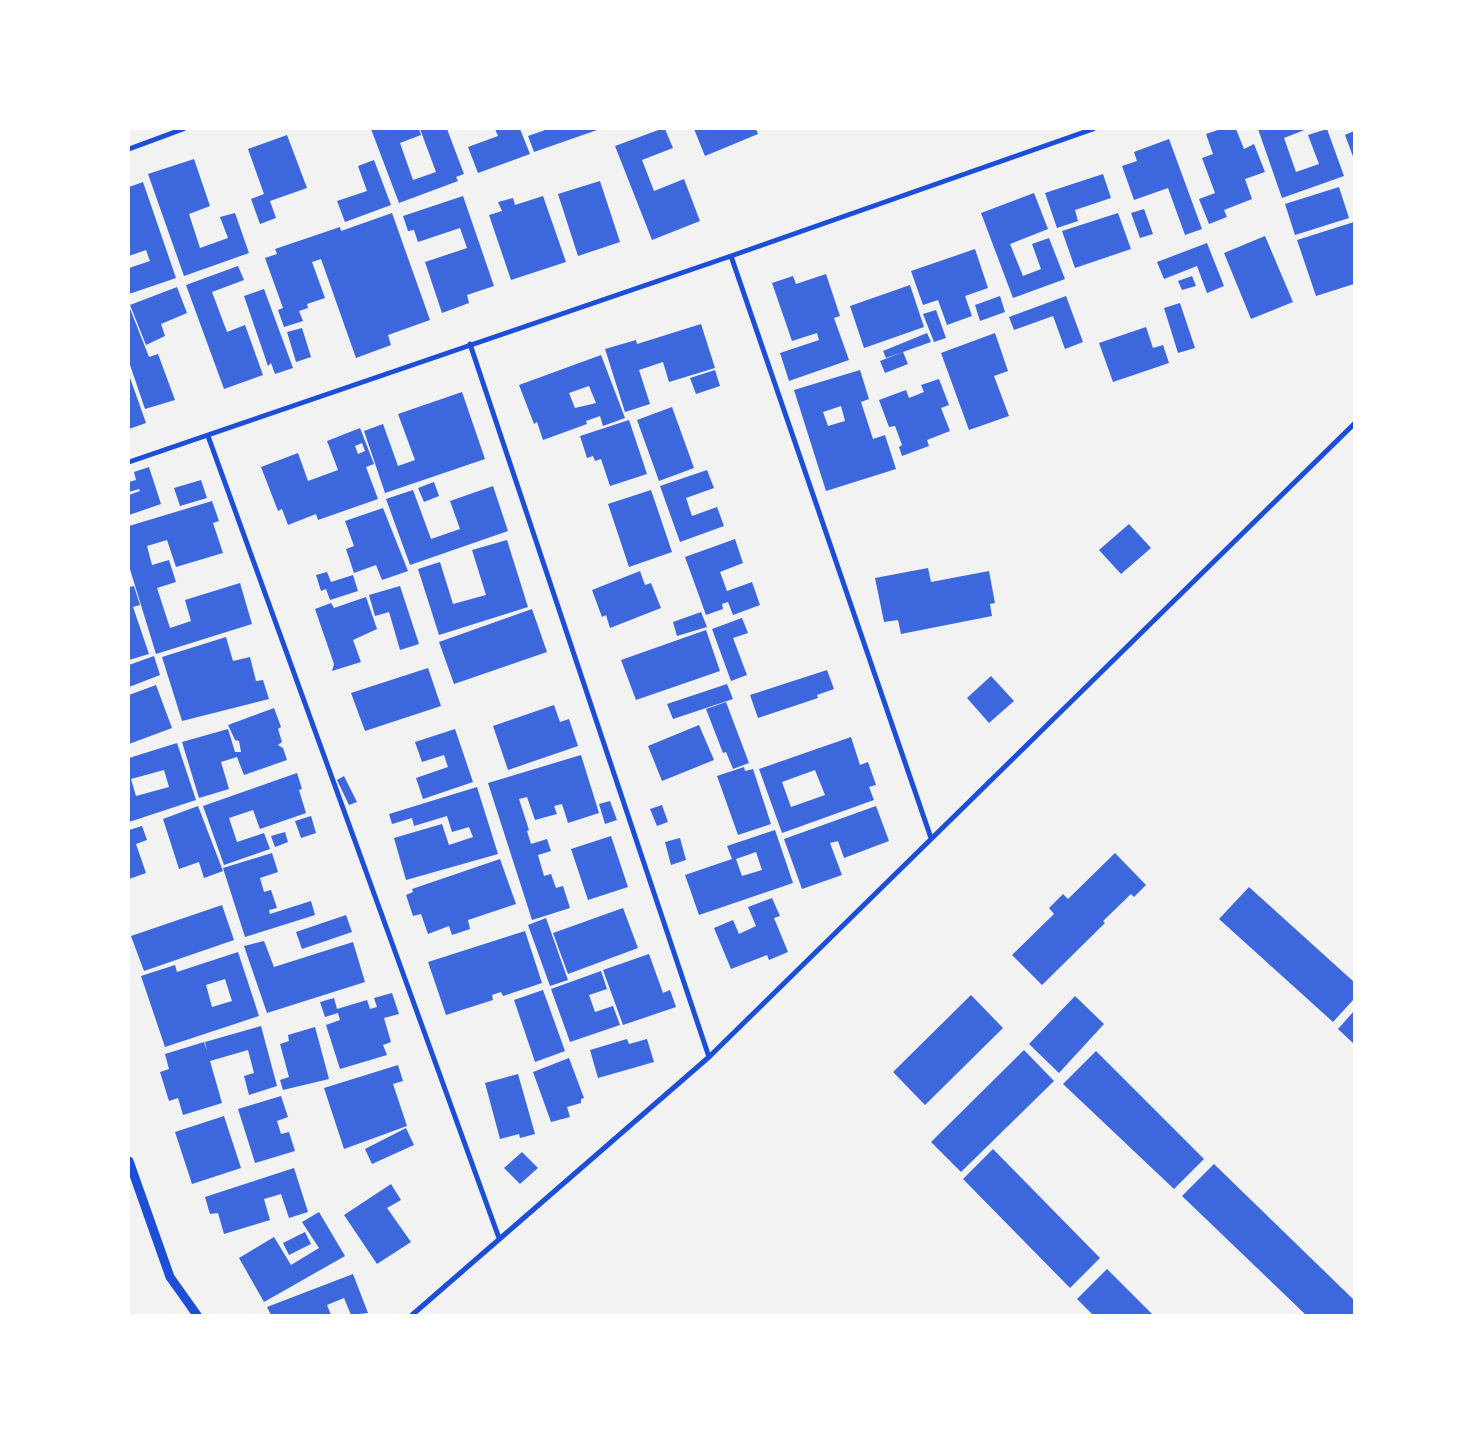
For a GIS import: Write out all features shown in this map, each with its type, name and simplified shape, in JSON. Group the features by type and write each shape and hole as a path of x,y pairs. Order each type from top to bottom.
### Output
{"street":[{"path":"129,149 183,129"},
{"path":"129,462 731,256 1093,129"},
{"path":"731,256 931,838"},
{"path":"470,344 710,1058"},
{"path":"412,1315 710,1058 931,838 1354,424"},
{"path":"208,436 499,1238"},
{"path":"129,1161 170,1276 197,1315"}],"building":[{"path":"371,129 419,129 421,135 400,143 413,180 436,172 420,129 447,129 464,174 456,177 458,181 399,203"},
{"path":"495,129 520,129 530,154 478,173 468,147 498,136"},
{"path":"548,129 600,129 534,152 528,136"},
{"path":"665,129 673,148 642,160 654,191 684,179 700,221 652,240 615,146"},
{"path":"694,129 756,129 758,134 705,156"},
{"path":"1221,129 1236,129 1244,149 1254,144 1265,172 1245,179 1252,199 1224,210 1227,217 1209,224 1199,199 1215,193 1202,158 1213,154 1206,134"},
{"path":"1258,129 1307,129 1284,138 1296,172 1319,164 1308,135 1327,129 1344,176 1282,198"},
{"path":"1354,131 1354,159 1345,135"},
{"path":"287,135 307,188 270,201 276,218 260,224 251,199 264,194 248,149"},
{"path":"1169,139 1202,229 1185,235 1168,188 1134,200 1122,166 1137,161 1134,152"},
{"path":"194,159 210,206 189,214 200,248 228,238 220,217 235,213 249,253 184,276 148,174"},
{"path":"374,160 391,205 345,222 337,201 367,191 358,166"},
{"path":"1103,174 1111,198 1075,210 1078,221 1057,228 1045,193"},
{"path":"600,181 620,242 578,256 558,194"},
{"path":"143,182 176,278 129,294 129,268 150,261 146,250 129,256 129,187"},
{"path":"1339,187 1349,218 1295,235 1285,204"},
{"path":"1034,193 1048,229 1010,244 1023,276 1041,269 1032,244 1049,238 1065,279 1013,298 981,213"},
{"path":"463,196 494,286 467,295 469,303 442,313 425,262 467,248 460,228 418,242 414,230 408,231 403,216"},
{"path":"543,196 566,262 511,280 489,215 502,211 498,202 513,198 515,205"},
{"path":"1144,209 1153,234 1140,238 1131,213"},
{"path":"392,213 430,320 388,335 391,345 356,358 321,259 312,262 325,298 307,304 308,308 299,311 303,321 284,327 278,310 283,308 265,258 277,254 275,249 340,227 341,231"},
{"path":"1118,213 1131,249 1075,268 1062,231"},
{"path":"1354,222 1354,284 1316,296 1297,240"},
{"path":"1265,236 1293,302 1251,319 1224,253"},
{"path":"1207,243 1224,286 1207,293 1197,266 1164,279 1157,262"},
{"path":"975,249 988,288 965,296 972,316 947,325 938,300 923,305 911,271"},
{"path":"238,266 244,280 212,292 227,332 245,325 263,375 224,389 186,285"},
{"path":"826,274 840,316 834,318 849,360 789,381 780,353 819,340 817,333 792,341 772,283 793,276 796,284"},
{"path":"1192,276 1196,286 1182,290 1178,281"},
{"path":"910,285 924,327 864,348 850,306"},
{"path":"177,287 187,313 161,324 165,336 146,345 130,305"},
{"path":"264,289 293,368 275,374 271,363 268,366 244,296"},
{"path":"1000,296 1005,312 980,321 975,305"},
{"path":"1066,296 1083,342 1065,349 1053,316 1014,330 1009,317"},
{"path":"1180,303 1195,348 1178,353 1164,308"},
{"path":"129,306 149,357 158,354 175,400 145,409 129,362"},
{"path":"936,310 946,338 934,342 923,314"},
{"path":"701,324 715,368 669,382 663,362 639,370 650,404 625,412 605,349 636,340 637,344"},
{"path":"1146,327 1153,348 1163,345 1169,363 1113,382 1099,343"},
{"path":"302,328 311,357 296,362 287,332"},
{"path":"927,333 931,342 886,358 883,351"},
{"path":"995,333 1008,371 994,376 1009,416 969,430 941,353"},
{"path":"903,352 908,364 885,373 880,361"},
{"path":"601,355 625,418 603,426 600,416 586,421 587,424 543,440 537,422 534,424 519,385","holes":["589,386 596,403 575,408 569,393"]},
{"path":"715,370 720,386 696,394 690,378"},
{"path":"860,370 869,399 861,402 873,439 885,435 896,469 826,491 794,390","holes":["841,406 845,421 828,426 823,412"]},
{"path":"129,375 146,423 129,429"},
{"path":"939,379 949,405 941,408 950,431 927,440 929,446 902,456 899,447 902,445 895,426 889,427 879,400 906,390 909,398 924,392 921,385"},
{"path":"462,392 485,459 385,493 364,431 383,424 398,466 415,460 398,414"},
{"path":"672,407 694,468 659,481 637,420"},
{"path":"629,420 647,474 610,486 601,459 595,461 593,456 587,458 580,436"},
{"path":"360,428 374,464 366,467 378,499 318,520 316,514 288,525 282,509 278,511 261,467 298,453 308,481 338,470 327,441","holes":["362,443 365,451 358,454 355,446"]},
{"path":"149,467 161,504 129,515 129,495 140,491 139,489 129,492 129,482 136,480 134,472"},
{"path":"707,470 714,488 686,498 692,516 717,507 724,526 680,542 660,486"},
{"path":"201,480 207,498 180,506 174,488"},
{"path":"434,482 439,496 424,502 418,488"},
{"path":"493,486 508,531 410,565 386,499 413,490 431,539 460,529 450,501"},
{"path":"651,490 672,552 629,567 608,504"},
{"path":"212,501 219,521 213,523 223,553 176,567 167,540 147,546 152,565 169,560 176,582 157,588 170,628 191,621 185,600 240,583 252,624 156,654 129,566 129,526"},
{"path":"383,508 408,571 382,580 376,565 354,573 346,549 354,546 345,521"},
{"path":"1129,524 1151,548 1121,574 1099,550"},
{"path":"735,539 743,563 720,572 727,591 752,582 760,605 733,615 728,602 722,604 723,609 706,615 685,557"},
{"path":"507,540 528,607 439,635 418,569 440,562 453,604 486,595 472,550"},
{"path":"928,568 931,582 989,571 995,603 990,604 992,616 901,634 898,620 884,622 875,578"},
{"path":"640,571 645,585 651,583 661,608 610,628 606,615 602,617 592,590"},
{"path":"327,572 331,582 353,575 358,591 330,600 326,589 321,591 316,575"},
{"path":"134,586 140,605 133,607 149,654 129,660 129,587"},
{"path":"400,586 419,644 400,650 389,612 375,616 369,595"},
{"path":"366,597 377,629 353,640 361,662 332,671 334,664 315,609 331,603 334,608"},
{"path":"532,609 547,652 454,684 439,642"},
{"path":"701,612 707,627 677,636 673,622"},
{"path":"742,618 748,633 733,638 747,675 731,681 712,629"},
{"path":"706,630 720,671 636,700 621,660"},
{"path":"226,637 233,661 250,657 256,681 263,680 269,699 182,721 162,657"},
{"path":"154,656 160,675 129,687 129,665"},
{"path":"428,668 441,706 365,731 351,693"},
{"path":"827,670 834,689 817,695 818,698 758,718 750,695"},
{"path":"991,676 1014,701 989,723 967,698"},
{"path":"727,684 733,699 673,719 667,704"},
{"path":"156,685 172,728 129,744 129,695"},
{"path":"726,702 749,763 733,769 726,752 723,753 706,709"},
{"path":"554,705 560,722 569,719 578,746 508,770 493,726"},
{"path":"274,708 281,727 278,729 282,742 278,745 283,748 287,760 244,775 237,757 221,762 229,789 199,798 182,742 228,729 235,752 241,752 239,741 235,740 228,725"},
{"path":"699,725 714,760 662,781 648,746"},
{"path":"455,729 473,782 423,799 416,778 448,767 444,755 422,762 415,742"},
{"path":"851,737 860,765 868,762 876,785 869,787 874,800 782,833 759,769","holes":["815,770 825,795 791,807 782,782"]},
{"path":"177,743 196,800 129,822 129,758","holes":["164,770 169,787 136,796 131,779"]},
{"path":"581,755 599,813 568,823 562,804 554,806 557,814 535,820 527,797 519,799 529,830 527,831 531,844 547,839 551,851 538,855 544,876 551,874 556,888 563,886 570,908 532,920 488,783"},
{"path":"744,767 745,771 753,769 771,824 738,835 717,776"},
{"path":"297,773 302,789 299,790 306,813 260,829 253,810 229,818 237,842 264,833 270,849 224,865 203,806"},
{"path":"344,776 357,802 349,805 337,780"},
{"path":"477,787 498,854 406,880 394,838 442,824 449,845 473,837 469,827 452,832 447,816 414,826 412,818 392,824 389,814"},
{"path":"610,801 617,820 605,824 599,804"},
{"path":"662,805 668,822 657,826 650,809"},
{"path":"198,806 223,871 204,878 199,862 179,869 163,819"},
{"path":"876,806 889,841 844,858 838,841 830,843 842,875 802,889 784,839"},
{"path":"311,816 316,833 301,838 295,821"},
{"path":"142,826 147,840 136,844 146,873 129,879 129,830"},
{"path":"775,830 793,883 699,915 685,875 732,859 727,846","holes":["756,852 762,870 742,876 736,859"]},
{"path":"285,832 288,842 275,847 271,836"},
{"path":"611,836 628,887 588,900 571,849"},
{"path":"680,838 686,860 671,865 665,842"},
{"path":"272,853 278,872 260,878 264,892 271,890 277,908 269,910 270,914 311,901 315,915 245,937 223,868"},
{"path":"1115,853 1146,885 1134,897 1131,894 1103,921 1105,923 1042,985 1012,955 1054,914 1049,908 1063,894 1068,899"},
{"path":"500,859 516,904 468,920 470,929 452,935 449,926 428,934 421,914 413,916 406,895 413,892 412,889"},
{"path":"1249,887 1354,982 1354,999 1333,1022 1219,919"},
{"path":"772,898 780,916 774,918 788,952 769,960 767,955 731,969 714,928 733,920 739,934 756,926 748,907"},
{"path":"222,905 234,940 144,971 131,936"},
{"path":"623,908 638,948 568,974 553,933"},
{"path":"346,915 352,932 302,949 296,932"},
{"path":"546,918 568,980 550,986 528,925"},
{"path":"525,931 542,983 503,996 501,992 492,995 493,1000 446,1015 428,962"},
{"path":"264,941 274,967 353,942 365,982 267,1013 244,946"},
{"path":"238,952 259,1016 165,1047 141,976 175,965 177,972","holes":["225,979 232,1001 212,1007 206,985"]},
{"path":"649,954 663,993 670,990 676,1007 623,1025 603,970"},
{"path":"601,971 607,989 589,995 595,1012 613,1006 620,1025 570,1042 551,989"},
{"path":"543,990 565,1051 535,1062 514,1000"},
{"path":"392,993 399,1014 384,1018 391,1042 383,1045 387,1055 340,1069 326,1025 340,1020 338,1013 325,1017 320,1002 334,998 337,1009 367,1000 370,1009 377,1007 374,998"},
{"path":"971,995 1003,1028 925,1105 893,1072"},
{"path":"1075,996 1104,1024 1059,1073 1029,1044"},
{"path":"1354,1011 1354,1044 1338,1029"},
{"path":"261,1026 277,1086 249,1095 244,1076 254,1073 248,1050 210,1061 222,1103 183,1115 178,1098 169,1101 160,1072 169,1069 165,1054 204,1042 207,1051 205,1042"},
{"path":"315,1027 329,1079 283,1090 280,1080 289,1077 280,1044 289,1041 288,1035"},
{"path":"627,1039 629,1044 647,1039 654,1062 598,1078 590,1050"},
{"path":"1024,1050 1054,1081 961,1172 931,1142"},
{"path":"1096,1051 1204,1159 1174,1189 1063,1084"},
{"path":"569,1058 584,1098 581,1099 581,1103 567,1107 570,1117 551,1122 533,1072"},
{"path":"398,1065 403,1081 393,1084 407,1126 344,1149 324,1088"},
{"path":"518,1074 535,1134 520,1138 519,1134 500,1139 485,1083"},
{"path":"281,1096 288,1117 277,1121 281,1134 289,1132 295,1151 255,1163 238,1109"},
{"path":"224,1116 241,1168 192,1184 175,1132"},
{"path":"406,1128 414,1145 372,1164 365,1149"},
{"path":"993,1149 1100,1258 1070,1288 963,1179"},
{"path":"522,1152 538,1168 520,1184 504,1168"},
{"path":"1214,1164 1354,1300 1354,1315 1306,1315 1182,1196"},
{"path":"294,1168 308,1212 289,1218 281,1194 264,1199 270,1220 224,1234 218,1213 210,1214 205,1197"},
{"path":"391,1184 401,1200 387,1208 411,1242 377,1264 344,1215"},
{"path":"319,1212 345,1256 264,1302 239,1258 274,1237 291,1265 319,1248 302,1222"},
{"path":"305,1232 311,1244 289,1255 283,1243"},
{"path":"1107,1269 1153,1315 1093,1315 1077,1299"},
{"path":"353,1274 368,1313 351,1315 344,1298 327,1305 331,1315 271,1315 267,1307"}]}
